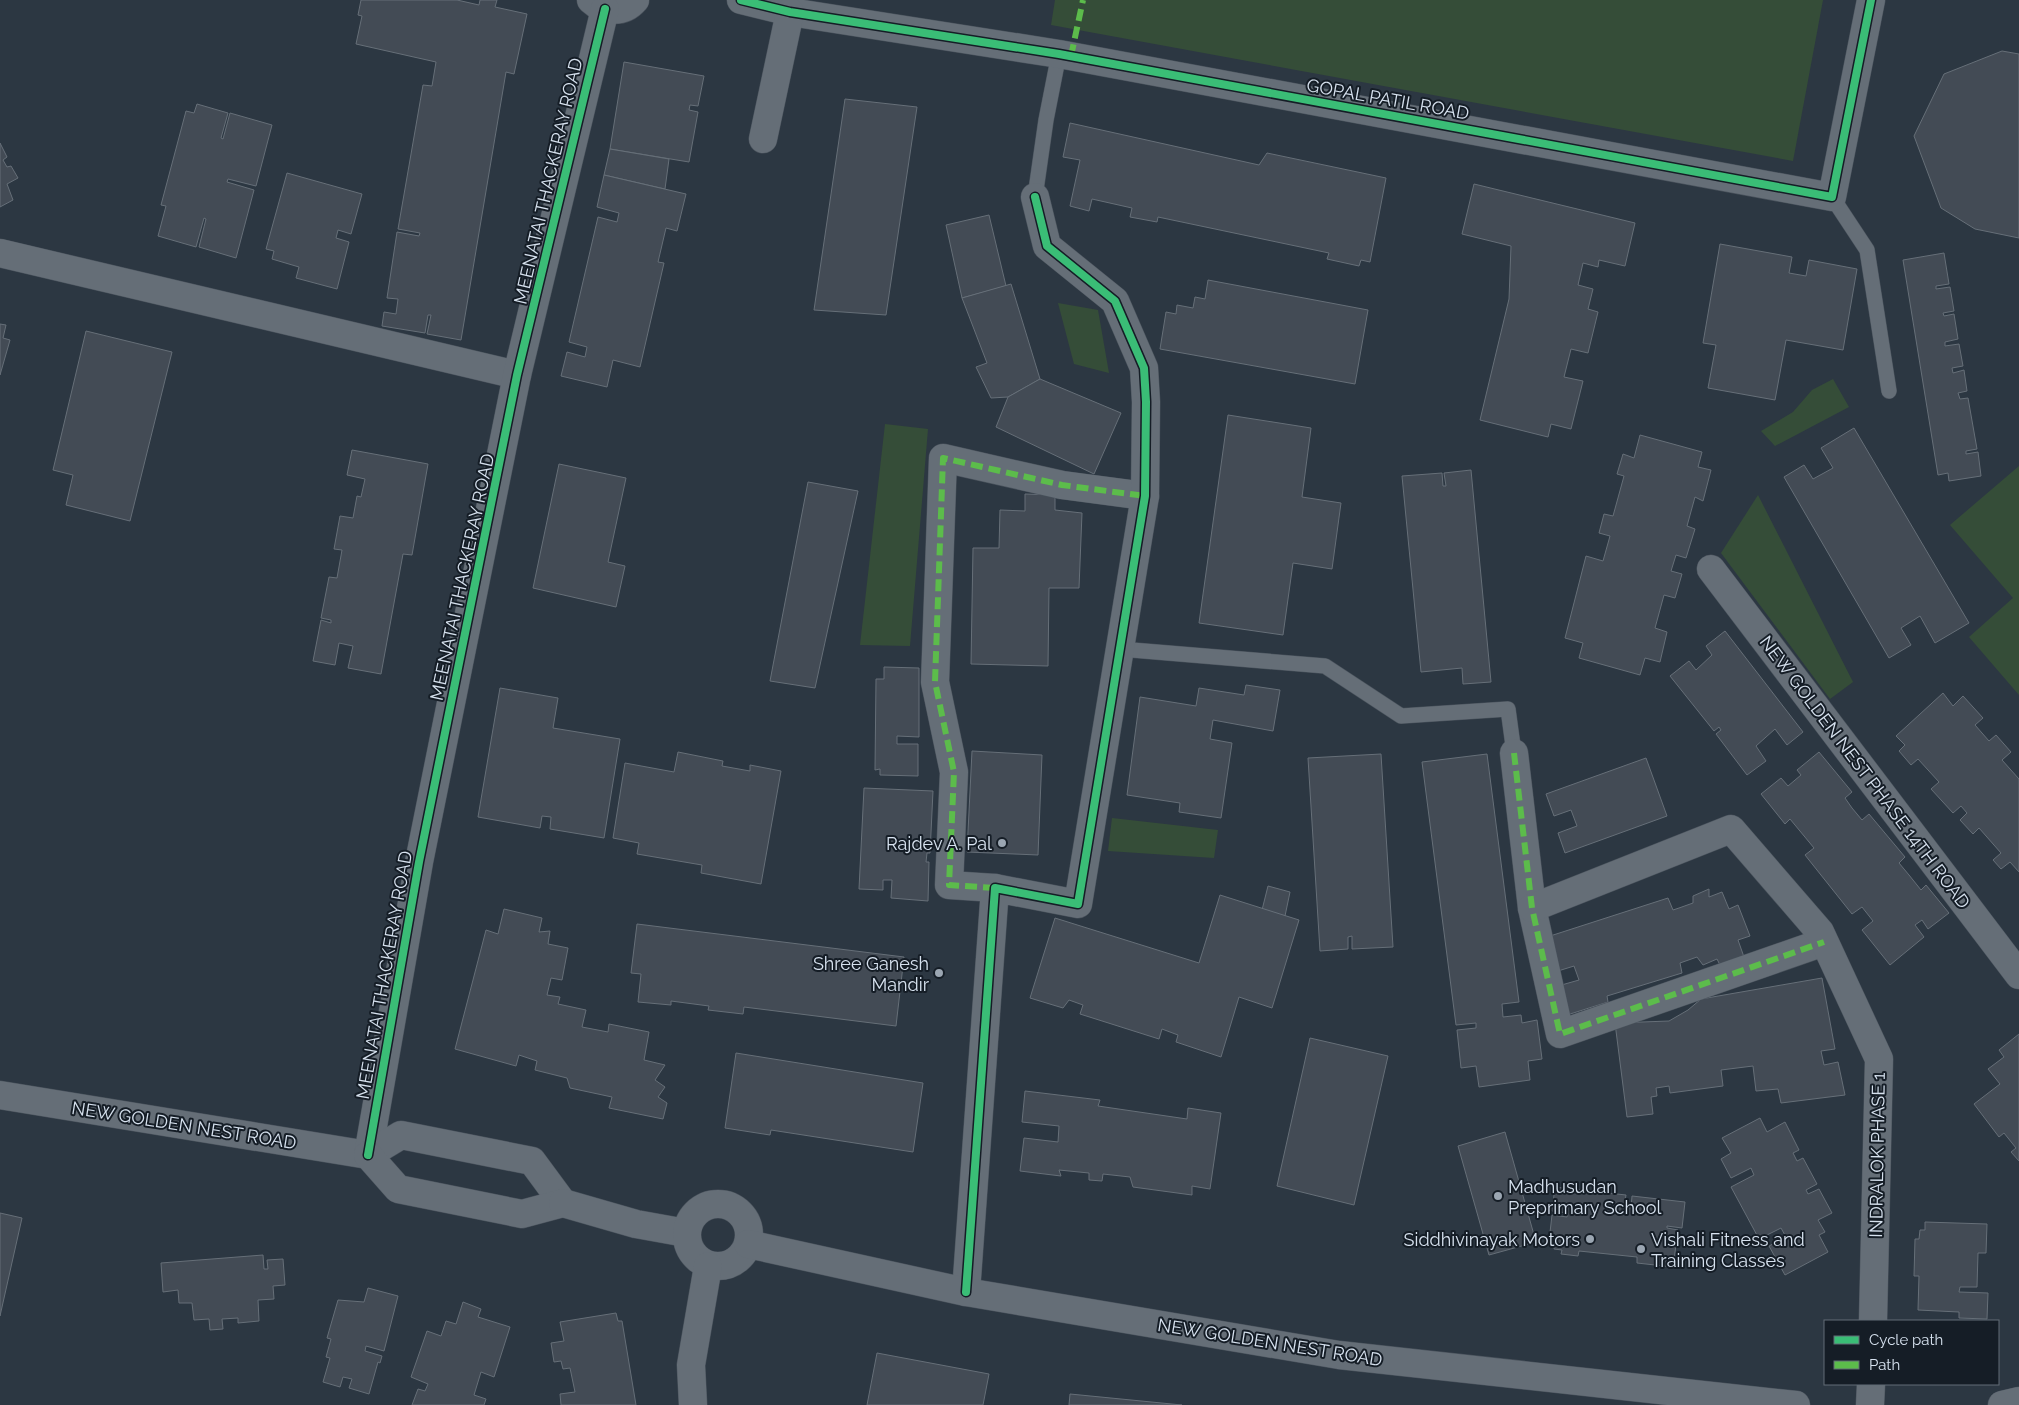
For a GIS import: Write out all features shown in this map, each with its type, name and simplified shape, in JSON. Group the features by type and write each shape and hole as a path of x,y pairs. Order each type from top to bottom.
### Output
{"street":[{"path":"598,4 615,10 624,8 635,0"},
{"name":"GOPAL PATIL ROAD","path":"741,0 790,12 1059,54 1832,197"},
{"path":"1832,197 1871,0"},
{"name":"MEENATAI THACKERAY ROAD","path":"368,1155 419,862 512,409 517,375 598,4"},
{"path":"763,139 790,12"},
{"path":"1035,197 1047,246 1116,301 1144,368 1146,402 1145,496 1078,904 995,888 949,885 954,772 936,682 943,458 1062,485 1145,496"},
{"path":"0,254 517,375"},
{"name":"NEW GOLDEN NEST PHASE 14TH ROAD","path":"1710,569 2019,975"},
{"path":"1514,753 1532,908 1560,1034 1824,942"},
{"name":"INDRALOK PHASE 1","path":"1532,908 1732,829 1820,932 1879,1059 1873,1320"},
{"path":"966,1292 995,888"},
{"name":"NEW GOLDEN NEST ROAD","path":"0,1095 368,1155"},
{"path":"563,1203 532,1161 401,1136 368,1155 398,1189 522,1214 563,1203 636,1224 686,1233"},
{"path":"713,1204 724,1204 742,1215 749,1233 748,1244 744,1252 733,1262 719,1267 708,1266 692,1253 687,1244 686,1233 689,1223 703,1208 713,1204"},
{"name":"NEW GOLDEN NEST ROAD","path":"748,1244 966,1292 1340,1355 1796,1405"},
{"path":"693,1405 691,1365 708,1266"},
{"path":"1870,1385 1870,1405"},
{"path":"2002,1405 2019,1401"}],"lane":[{"path":"1035,197 1046,120 1059,54"},
{"path":"1832,197 1867,250 1889,390"},
{"path":"1120,649 1325,666 1401,716 1508,709 1514,753"}],"green space":[{"path":"1055,0 1823,0 1793,161 1051,25"},
{"path":"1058,303 1098,310 1109,373 1074,364"},
{"path":"1833,379 1849,407 1775,446 1761,431 1793,412 1812,390"},
{"path":"885,424 928,429 910,646 860,645"},
{"path":"2019,466 2019,695 1969,637 2013,598 1950,525"},
{"path":"1758,495 1853,682 1830,699 1721,553"},
{"path":"1112,818 1218,830 1214,858 1108,851"}],"building":[{"path":"361,0 457,0 479,5 480,0 497,0 495,7 527,14 514,74 506,72 461,340 427,334 431,315 428,315 425,333 382,326 384,312 396,314 398,299 387,298 397,232 419,236 420,233 398,229 423,85 432,86 436,62 356,44 362,16 358,15"},
{"path":"2002,51 2019,54 2019,238 1975,229 1941,208 1914,136 1944,74"},
{"path":"624,62 704,76 698,106 690,105 689,110 698,112 689,162 610,149"},
{"path":"845,99 917,107 886,315 814,310"},
{"path":"197,104 228,113 221,138 223,139 230,113 272,125 256,186 228,179 227,182 254,190 236,258 199,247 206,219 204,218 196,247 158,236 166,206 161,205 186,111 194,113"},
{"path":"1070,123 1259,165 1267,153 1386,178 1370,262 1361,260 1359,266 1327,259 1329,253 1158,217 1157,222 1130,217 1132,208 1092,199 1089,211 1070,206 1080,160 1063,157"},
{"path":"0,143 7,157 3,160 7,167 11,166 18,178 7,184 13,200 0,207"},
{"path":"610,149 669,159 665,189 604,175"},
{"path":"287,173 362,194 351,234 338,230 336,238 349,242 337,289 296,278 299,267 272,259 274,251 266,249"},
{"path":"604,175 686,194 677,231 666,228 658,262 664,263 640,367 613,360 607,387 561,376 567,352 585,357 587,347 569,342 598,217 617,222 619,213 597,207"},
{"path":"1474,184 1635,223 1625,266 1599,260 1598,267 1583,263 1578,285 1593,289 1588,309 1598,312 1588,353 1571,349 1564,377 1583,381 1571,429 1551,424 1548,437 1480,420 1509,299 1511,246 1462,234"},
{"path":"989,215 1006,286 962,298 946,225"},
{"path":"1720,244 1792,257 1789,273 1806,276 1809,260 1857,269 1843,350 1786,340 1775,400 1708,388 1716,345 1703,343"},
{"path":"1944,253 1949,284 1936,286 1936,289 1950,287 1954,311 1943,313 1944,316 1954,314 1958,339 1945,342 1945,346 1959,344 1963,366 1952,368 1953,373 1964,370 1967,391 1958,393 1960,399 1968,398 1977,449 1966,451 1966,454 1978,452 1981,476 1949,481 1948,473 1938,475 1903,260"},
{"path":"1208,280 1368,310 1355,384 1160,349 1166,312 1176,314 1177,305 1193,308 1195,297 1205,299"},
{"path":"1011,284 1040,379 1008,397 991,398 976,367 987,363 962,298"},
{"path":"0,324 6,325 3,338 10,340 0,375"},
{"path":"86,331 172,352 130,521 66,505 73,475 53,470"},
{"path":"1040,379 1121,413 1094,474 996,427 1008,397"},
{"path":"1228,415 1311,428 1302,497 1341,503 1332,569 1293,563 1283,635 1199,623"},
{"path":"1854,428 1969,623 1935,643 1920,616 1901,628 1911,645 1889,658 1784,477 1804,465 1813,479 1833,468 1821,448"},
{"path":"1640,435 1702,452 1698,467 1711,470 1703,501 1695,497 1687,526 1695,529 1686,558 1676,555 1671,571 1682,574 1675,598 1664,595 1655,628 1667,632 1660,662 1645,658 1640,675 1579,658 1583,643 1565,638 1586,556 1603,561 1610,536 1599,533 1604,514 1613,516 1624,476 1617,474 1623,454 1634,458"},
{"path":"352,450 428,464 412,555 403,554 381,674 348,668 353,646 339,643 335,665 313,661 321,620 331,623 331,620 321,618 329,577 337,578 342,550 334,549 340,516 353,518 357,496 361,497 365,479 347,475"},
{"path":"559,464 626,478 608,562 625,566 616,607 533,588"},
{"path":"1471,470 1491,682 1463,684 1462,668 1421,672 1402,476 1442,473 1443,486 1446,486 1444,473"},
{"path":"808,482 858,491 815,688 770,681"},
{"path":"1025,494 1055,495 1055,510 1082,513 1079,588 1049,588 1048,666 971,664 973,548 999,548 1000,510 1025,511"},
{"path":"1725,631 1803,732 1787,745 1775,729 1756,746 1766,761 1747,775 1716,734 1721,730 1719,727 1714,731 1670,676 1689,661 1696,670 1712,655 1706,646"},
{"path":"884,667 919,668 919,737 897,736 897,744 918,744 918,776 880,775 880,769 875,770 876,679 884,679"},
{"path":"1246,685 1280,690 1273,731 1213,720 1210,739 1232,743 1221,818 1179,812 1180,803 1127,795 1140,697 1196,706 1199,688 1244,695"},
{"path":"500,688 558,698 553,728 620,739 604,838 550,829 551,817 542,816 540,828 478,817"},
{"path":"1943,693 1953,706 1963,696 1983,718 1975,725 1989,741 1996,735 2011,752 2002,760 2019,779 2019,872 2010,862 2001,869 1993,860 2001,853 1979,828 1973,834 1960,820 1967,813 1961,806 1953,813 1931,789 1939,782 1918,759 1911,765 1899,751 1905,745 1896,736"},
{"path":"972,751 1042,755 1038,855 967,852"},
{"path":"678,752 723,761 722,766 750,771 750,765 781,771 761,884 701,873 702,865 637,854 639,843 613,838 625,763 674,772"},
{"path":"1819,752 1852,792 1845,798 1852,808 1862,820 1869,814 1905,857 1899,863 1921,890 1926,885 1949,913 1928,929 1922,920 1915,925 1924,937 1890,965 1862,930 1873,921 1862,907 1852,914 1805,855 1814,848 1790,819 1785,824 1761,794 1781,778 1788,786 1801,775 1797,770"},
{"path":"1381,754 1393,947 1352,949 1352,936 1348,937 1348,949 1320,951 1308,758"},
{"path":"1487,754 1519,1002 1502,1004 1503,1017 1521,1015 1522,1023 1537,1020 1542,1059 1528,1061 1530,1080 1479,1087 1476,1066 1461,1068 1457,1030 1476,1028 1476,1023 1456,1025 1422,762"},
{"path":"1646,758 1667,816 1565,853 1558,833 1577,826 1571,810 1554,816 1546,794"},
{"path":"864,788 933,791 930,853 927,853 926,862 929,862 928,901 891,898 892,880 883,880 883,890 859,889"},
{"path":"1268,886 1290,892 1285,916 1262,910"},
{"path":"1709,889 1709,897 1722,892 1729,909 1738,905 1750,936 1738,940 1744,957 1720,965 1717,959 1703,965 1697,957 1680,963 1682,973 1607,996 1608,1002 1567,1015 1558,986 1579,980 1574,966 1558,971 1547,937 1668,898 1673,910 1693,903 1693,896"},
{"path":"1220,895 1299,920 1272,1008 1239,997 1221,1057 1176,1042 1178,1035 1162,1029 1159,1039 1080,1014 1083,1005 1069,1000 1063,1008 1030,998 1055,918 1199,963"},
{"path":"504,909 542,918 539,932 550,931 548,944 568,948 562,980 551,978 547,995 560,997 558,1004 586,1010 582,1027 608,1032 609,1024 649,1032 644,1060 665,1065 655,1080 665,1087 658,1097 667,1103 663,1119 609,1108 612,1097 570,1088 567,1078 535,1070 537,1061 519,1055 516,1066 455,1049 486,930 498,934"},
{"path":"637,924 904,957 896,1026 744,1007 743,1014 708,1010 709,1006 671,1001 671,1005 638,1002 641,974 631,973"},
{"path":"1822,978 1835,1049 1821,1051 1824,1065 1838,1062 1845,1095 1781,1103 1778,1089 1756,1091 1753,1066 1721,1070 1723,1086 1670,1093 1669,1086 1656,1088 1657,1096 1651,1097 1653,1114 1627,1117 1615,1023 1669,1021 1688,1010 1701,999"},
{"path":"2019,1034 2019,1161 2011,1152 2016,1148 2004,1133 1999,1137 1974,1104 2000,1084 1988,1069 2004,1057 1999,1050"},
{"path":"1310,1038 1388,1056 1354,1205 1277,1186"},
{"path":"736,1053 923,1083 913,1152 771,1130 770,1135 725,1128"},
{"path":"1025,1091 1100,1100 1098,1106 1187,1119 1188,1108 1221,1113 1210,1189 1192,1186 1192,1195 1133,1187 1130,1177 1103,1174 1102,1181 1089,1180 1089,1173 1059,1170 1061,1176 1020,1171 1024,1138 1058,1142 1059,1126 1022,1122"},
{"path":"1760,1118 1767,1132 1785,1122 1799,1150 1793,1153 1797,1161 1803,1158 1817,1184 1806,1190 1808,1194 1819,1189 1832,1213 1818,1220 1825,1232 1819,1235 1828,1252 1785,1275 1769,1246 1786,1237 1781,1228 1759,1239 1731,1187 1754,1175 1751,1168 1731,1178 1721,1159 1731,1153 1722,1138"},
{"name":"Madhusudan Preprimary School","path":"1505,1132 1536,1242 1489,1255 1458,1146"},
{"path":"1555,1187 1626,1195 1624,1207 1631,1208 1632,1196 1685,1202 1682,1228 1667,1226 1667,1228 1678,1230 1673,1267 1637,1263 1637,1257 1579,1251 1578,1256 1561,1254 1562,1250 1554,1249 1555,1242 1549,1241 1552,1215 1567,1217 1568,1213 1552,1211"},
{"path":"0,1213 22,1218 0,1316"},
{"path":"1925,1222 1987,1224 1986,1253 1978,1253 1977,1287 1960,1287 1959,1292 1988,1293 1987,1319 1959,1318 1959,1312 1918,1310 1919,1276 1914,1276 1915,1239 1919,1239 1920,1230 1925,1230"},
{"path":"263,1255 264,1269 268,1269 267,1260 283,1259 285,1285 273,1286 274,1299 258,1300 259,1321 238,1323 238,1318 222,1319 223,1329 210,1330 209,1319 194,1320 192,1303 179,1303 178,1290 163,1292 161,1263"},
{"path":"368,1288 398,1296 384,1351 366,1346 365,1351 382,1356 380,1363 378,1362 369,1394 349,1388 352,1379 343,1377 340,1387 323,1382 330,1358 326,1357 331,1339 327,1338 338,1300 364,1302"},
{"path":"463,1302 481,1309 478,1317 510,1327 494,1377 481,1372 474,1395 486,1399 484,1405 412,1405 418,1389 425,1391 428,1384 411,1377 427,1331 441,1336 446,1321 456,1324"},
{"path":"616,1313 618,1321 622,1321 636,1405 561,1405 560,1394 575,1392 570,1368 563,1369 561,1361 554,1362 551,1343 564,1341 560,1322"},
{"path":"877,1353 989,1374 983,1405 867,1405"},
{"path":"1070,1394 1182,1405 1069,1405"}],"marked path":[{"path":"1071,56 1083,0"},
{"path":"995,888 949,885 954,772 935,682 943,458 1062,485 1145,496"},
{"path":"1514,753 1532,908 1560,1034 1824,942"}],"cycle path":[{"path":"741,0 790,12 1059,54 1832,197 1871,0"},
{"path":"368,1155 419,862 517,375 605,9"},
{"path":"966,1292 995,888 1078,904 1145,496 1146,402 1144,368 1115,301 1047,246 1035,197"}],"place":[{"name":"Rajdev A. Pal","path":"1002,843"},
{"name":"Shree Ganesh Mandir","path":"939,973"},
{"name":"Madhusudan Preprimary School","path":"1498,1196"},
{"name":"Siddhivinayak Motors","path":"1590,1239"},
{"name":"Vishali Fitness and Training Classes","path":"1641,1249"}]}
